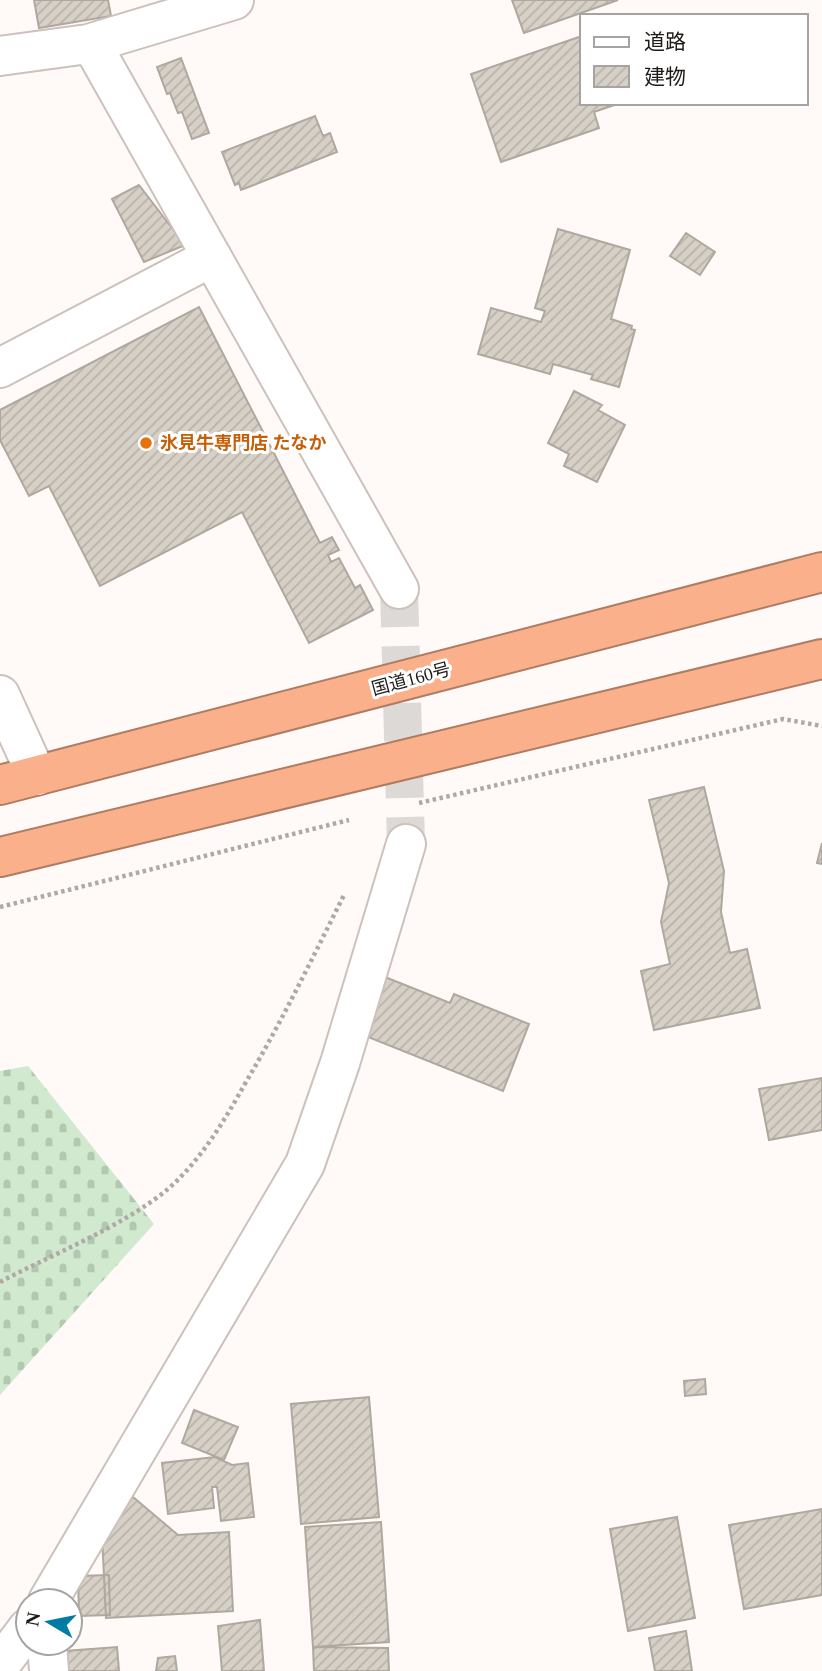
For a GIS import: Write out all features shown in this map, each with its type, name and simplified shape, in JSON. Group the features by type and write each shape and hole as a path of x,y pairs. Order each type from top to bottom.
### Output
{"highway":[{"name":"国道160号","path":"0,785 822,572"},
{"path":"0,857 822,659"}],"street":[{"path":"0,56 91,43 142,12 234,0"},
{"path":"91,43 399,589"},
{"path":"0,368 212,257"},
{"path":"0,695 37,776"},
{"path":"56,1587 304,1164 340,1063 406,844"},
{"path":"0,1665 14,1646"}],"path":[{"path":"0,1282 124,1217 166,1190 195,1162 221,1126 273,1037 351,880"}],"green space":[{"path":"28,1066 154,1224 0,1395 0,1071"}],"building":[{"path":"34,0 108,0 111,16 39,28"},
{"path":"512,0 618,0 524,33"},
{"path":"580,37 580,105 614,105 594,112 599,128 501,162 471,74"},
{"path":"181,58 209,133 192,139 182,112 178,113 170,93 167,94 157,67"},
{"path":"315,116 323,136 330,133 337,152 241,190 239,183 235,185 222,152"},
{"path":"139,185 185,245 144,262 112,199"},
{"path":"558,229 630,250 611,319 632,326 631,329 635,330 619,387 591,379 593,375 553,364 550,374 478,354 491,308 541,322 545,311 535,308"},
{"path":"686,233 715,252 700,275 670,256"},
{"path":"199,307 320,543 332,537 339,550 328,555 331,562 339,558 355,588 360,585 373,610 309,643 242,512 100,586 49,486 29,496 0,440 0,410"},
{"path":"574,391 602,405 598,410 625,425 597,482 564,466 569,454 548,443"},
{"path":"704,787 724,871 721,912 730,953 747,949 760,1008 654,1030 641,971 670,964 661,922 669,883 649,800"},
{"path":"822,843 822,864 817,863"},
{"path":"380,975 450,1003 454,994 529,1024 503,1091 358,1033"},
{"path":"822,1078 822,1130 769,1140 759,1089"},
{"path":"705,1379 706,1394 685,1396 684,1381"},
{"path":"369,1397 379,1517 301,1524 291,1404"},
{"path":"194,1410 238,1427 224,1460 182,1443"},
{"path":"215,1457 232,1465 248,1463 254,1517 221,1521 217,1487 212,1487 214,1508 168,1514 162,1463"},
{"path":"133,1497 178,1535 229,1532 233,1611 106,1618 102,1535"},
{"path":"822,1509 822,1595 744,1609 729,1525"},
{"path":"677,1517 695,1618 628,1631 610,1529"},
{"path":"381,1522 389,1642 313,1647 305,1527"},
{"path":"109,1575 110,1615 84,1616 84,1587 78,1587 78,1576"},
{"path":"260,1620 264,1671 222,1671 218,1626"},
{"path":"686,1631 692,1671 655,1671 649,1638"},
{"path":"117,1647 119,1671 67,1671 66,1657 84,1657 84,1650"},
{"path":"313,1647 388,1648 389,1671 314,1671"},
{"path":"175,1656 177,1671 156,1671 158,1658"}],"tunnel":[{"path":"399,589 406,844"}],"place":[{"name":"氷見牛専門店 たなか","path":"146,443"}]}
